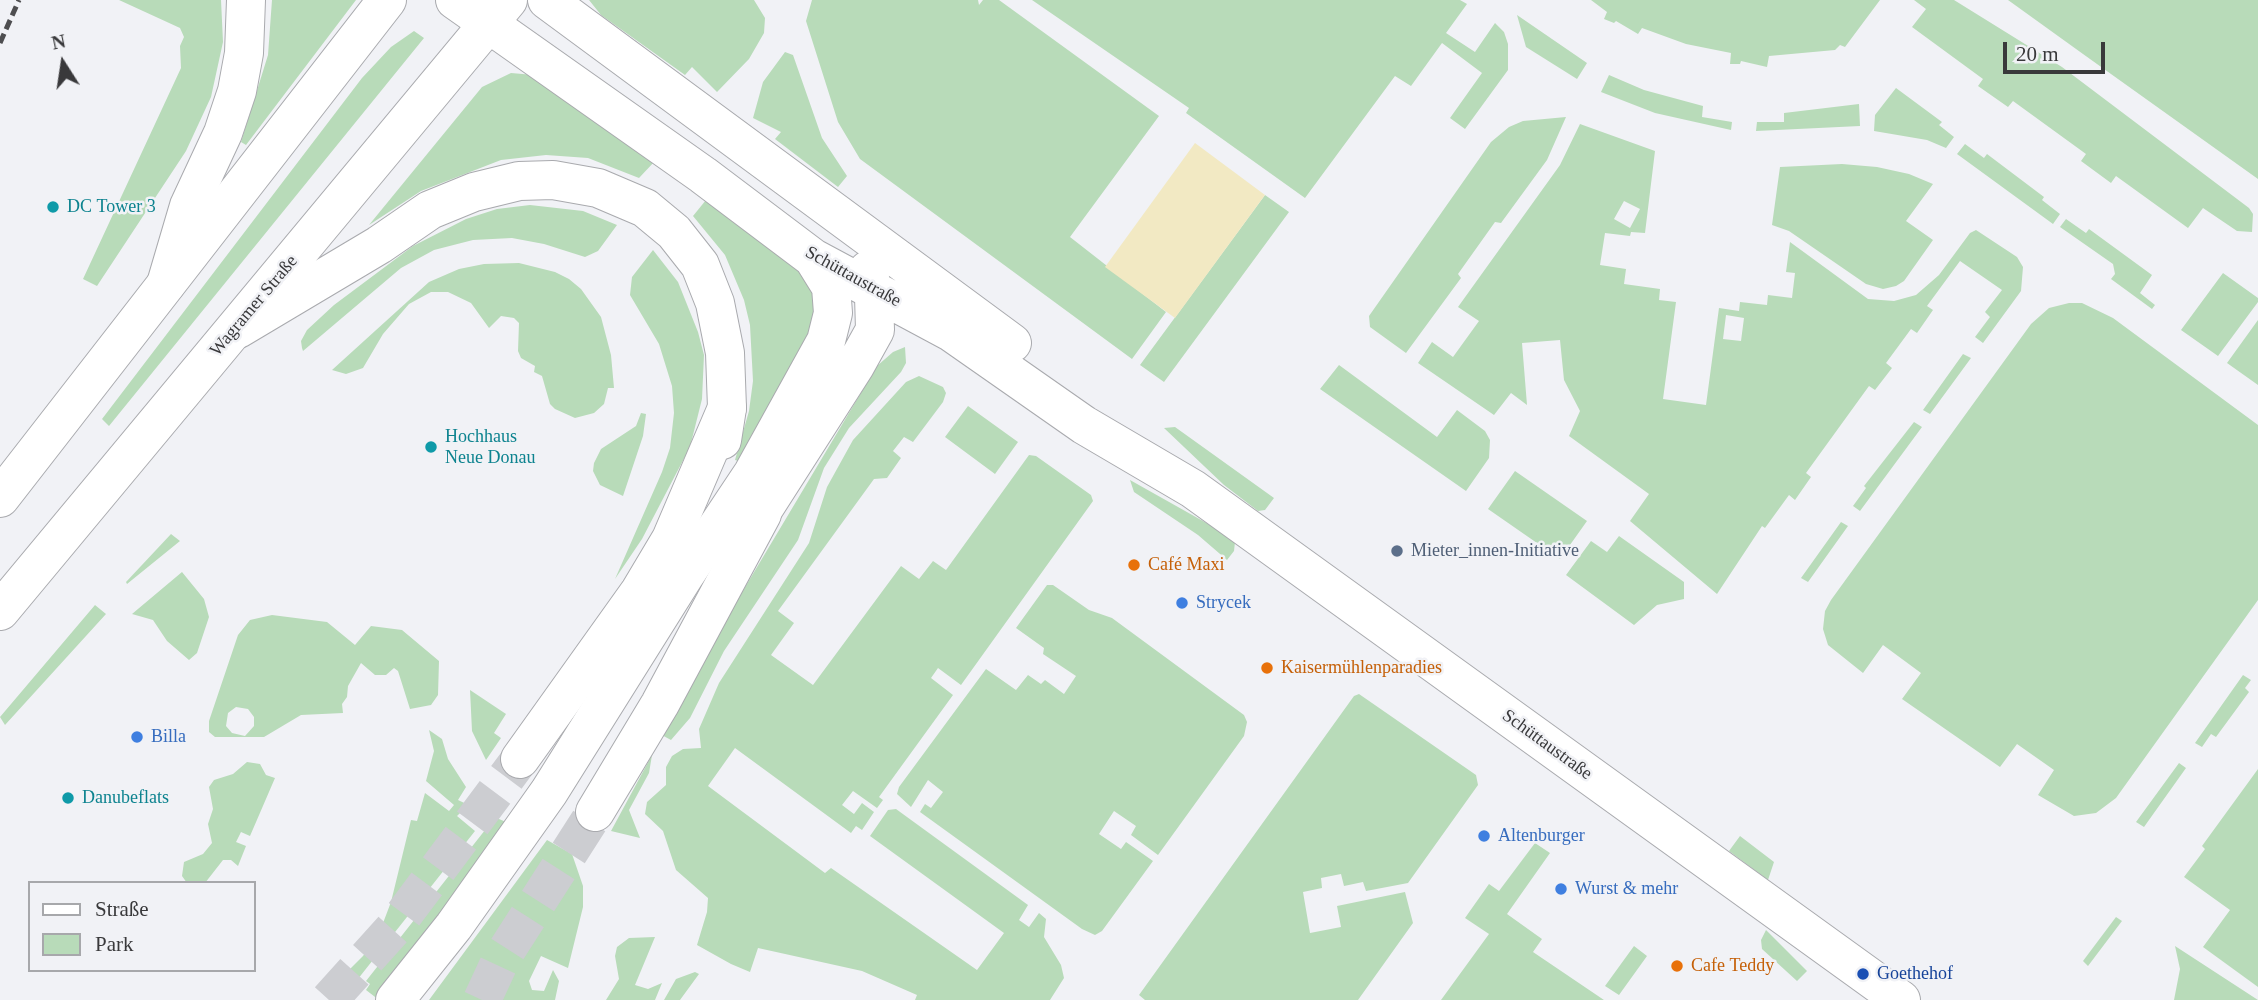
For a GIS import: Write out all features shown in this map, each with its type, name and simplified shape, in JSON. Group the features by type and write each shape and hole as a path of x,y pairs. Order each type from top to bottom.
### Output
{"main road":[{"path":"166,284 189,206 223,134 237,91 244,53 246,0"},
{"path":"0,498 387,0"},
{"name":"Schüttaustraße","path":"455,0 498,12 703,175 813,258 879,297"},
{"name":"Schüttaustraße","path":"547,0 843,216 943,310 1106,413 1193,489 1901,1000"},
{"name":"Wagramer Straße","path":"0,611 498,12"},
{"path":"233,331 379,245 430,210 474,192 519,181 553,180 598,188 645,208 674,232 700,265 715,303 725,353 727,408 714,495 684,575"},
{"path":"549,792 643,684 762,514 875,330 879,297 864,257 843,216"},
{"path":"395,1000 454,926 549,792 684,575 754,473 826,341 833,313 831,287 813,258"},
{"path":"826,341 844,322 879,297 919,292 943,310"},
{"path":"855,366 881,337 901,325 943,310"},
{"path":"520,759 640,592 665,550 727,408"},
{"path":"595,812 660,704 762,514"}],"green space":[{"path":"119,0 221,0 223,42 211,97 186,151 97,286 83,279 181,68 180,46 184,37 180,28"},
{"path":"272,0 356,0 246,145 241,142 268,55"},
{"path":"589,0 754,0 765,18 764,33 749,59 717,92 692,67 685,75 601,15"},
{"path":"812,0 978,0 979,5 983,0 999,0 1159,116 1070,237 1166,312 1132,359 860,159 838,122 806,21"},
{"path":"1032,0 1460,0 1467,4 1446,33 1475,52 1495,23 1504,32 1508,44 1508,70 1465,129 1450,118 1482,73 1442,43 1411,86 1395,76 1305,198 1186,113 1189,108"},
{"path":"1591,0 1880,0 1845,47 1840,45 1835,50 1769,56 1767,67 1741,61 1740,64 1730,64 1731,53 1686,44 1642,28 1638,34 1616,21 1614,23 1604,19 1607,12"},
{"path":"1914,0 1954,0 2062,67 2249,208 2253,214 2252,232 2237,231 2203,208 2188,228 2116,176 2111,183 2081,161 2086,154 2013,101 2008,107 1978,86 1983,79 1912,27 1926,9"},
{"path":"2008,0 2258,0 2258,179 2083,54"},
{"path":"1517,15 1587,63 1577,79 1526,47"},
{"path":"414,31 424,38 109,426 102,419 362,78 391,47"},
{"path":"785,52 793,55 822,138 847,176 838,187 775,139 781,132 753,118 763,82"},
{"path":"511,73 534,75 655,161 639,178 588,158 546,155 501,160 421,191 369,225 482,87"},
{"path":"1609,75 1644,90 1703,106 1702,117 1732,122 1731,130 1655,113 1601,92"},
{"path":"1896,88 1942,122 1939,125 1954,137 1946,148 1927,140 1874,131 1875,115"},
{"path":"1859,104 1860,126 1756,131 1757,122 1784,122 1784,113"},
{"path":"1566,117 1547,160 1501,223 1495,222 1458,274 1461,278 1406,353 1370,327 1369,316 1491,142 1509,127 1523,121"},
{"path":"1580,124 1655,151 1645,233 1631,232 1630,236 1605,233 1600,265 1626,269 1624,284 1660,289 1659,300 1676,302 1663,399 1706,405 1719,308 1739,311 1740,302 1767,305 1768,295 1792,298 1795,273 1786,272 1790,242 1868,299 1894,301 1916,295 1939,275 1970,233 1976,230 2017,257 2023,267 2021,291 1983,343 1975,337 1990,317 1985,312 2002,290 1960,261 1927,306 1933,310 1917,333 1911,329 1886,363 1892,368 1875,390 1869,386 1806,473 1811,477 1795,500 1789,495 1765,528 1762,526 1717,594 1630,521 1649,494 1569,436 1580,411 1564,380 1560,340 1522,343 1527,405 1511,393 1494,415 1418,363 1432,342 1453,357 1479,321 1458,307 1560,165","holes":["1624,201 1640,209 1630,228 1614,219","1726,315 1744,318 1741,341 1723,339"]},
{"path":"1965,144 1984,158 1987,154 2044,197 2042,200 2060,214 2053,224 1957,154"},
{"path":"1842,164 1877,167 1909,174 1933,184 1906,221 1933,240 1904,281 1896,286 1883,289 1866,284 1789,231 1772,225 1780,167"},
{"path":"1265,195 1289,212 1164,382 1140,365"},
{"path":"706,200 800,268 813,286 816,324 738,461 735,460 749,411 753,381 750,325 744,300 725,255 693,216"},
{"path":"530,205 583,211 617,225 598,251 585,257 544,244 512,238 473,240 434,250 401,268 303,351 301,341 307,330 334,305 413,246 466,219 497,209"},
{"path":"2066,219 2086,233 2089,229 2152,275 2140,293 2155,305 2152,309 2111,279 2115,274 2113,264 2060,227"},
{"path":"653,250 678,282 698,332 704,355 702,399 690,447 642,539 615,579 670,448 674,413 672,386 659,344 630,295 632,277"},
{"path":"519,263 555,272 569,279 581,289 601,317 611,355 614,388 608,388 604,404 594,413 575,418 550,404 542,376 534,372 535,366 521,358 518,351 519,323 514,318 501,316 489,328 471,303 448,292 431,292 409,304 383,334 363,368 346,374 332,370 429,282 459,269 484,264"},
{"path":"2223,273 2258,298 2258,302 2218,356 2181,330"},
{"path":"2082,303 2113,318 2258,425 2258,600 2116,798 2096,813 2074,816 2038,795 2054,770 2017,744 2000,767 1902,699 1921,673 1883,645 1863,673 1828,645 1823,629 1825,611 1831,600 2031,324 2049,308"},
{"path":"2258,320 2258,385 2227,363"},
{"path":"905,347 906,363 901,372 849,428 824,468 798,540 724,651 690,718 671,740 658,733 877,366 893,352"},
{"path":"1963,354 1971,358 1930,414 1923,410"},
{"path":"1339,365 1437,437 1457,410 1485,431 1490,440 1489,458 1466,491 1320,389"},
{"path":"919,376 943,387 946,393 943,402 913,442 904,437 893,451 901,458 887,478 874,479 778,611 794,623 771,655 813,685 901,566 919,579 933,561 946,570 1029,455 1036,456 1091,495 1093,501 961,685 938,668 931,678 953,695 879,797 883,800 877,808 853,791 842,805 854,814 862,803 874,812 862,830 856,826 851,833 735,748 708,786 825,873 831,868 977,970 1004,933 870,836 888,810 896,809 1028,905 1019,920 1029,927 1039,913 1046,919 1044,937 1061,965 1064,978 1050,1000 915,1000 917,995 862,971 758,948 750,972 731,964 697,945 707,912 708,898 676,870 663,831 645,814 647,802 666,785 666,767 672,756 683,749 701,748 699,729 719,683 809,543 827,487 853,440 906,382"},
{"path":"968,406 1018,442 995,474 945,437"},
{"path":"641,413 646,414 643,436 623,496 600,485 593,471 594,463 601,449 636,426"},
{"path":"1914,422 1922,427 1860,511 1853,506 1866,488 1864,486"},
{"path":"1175,427 1274,498 1265,510 1258,511 1224,485 1164,428"},
{"path":"1515,471 1587,521 1560,559 1488,509"},
{"path":"1130,480 1226,534 1235,542 1234,551 1227,560 1198,535 1134,492"},
{"path":"1841,522 1848,526 1808,582 1801,578"},
{"path":"171,534 180,541 127,584 126,582"},
{"path":"1619,536 1684,582 1684,599 1657,605 1634,625 1566,575 1591,541 1607,552"},
{"path":"182,572 204,599 209,617 197,653 189,660 167,641 153,620 132,614"},
{"path":"1047,585 1053,585 1089,610 1112,618 1244,715 1247,722 1244,736 1158,855 1131,835 1136,826 1114,811 1099,834 1121,849 1126,842 1153,861 1102,931 1095,935 1082,929 920,812 925,804 931,808 943,792 928,780 911,807 897,794 899,787 986,669 1016,690 1028,675 1041,684 1045,680 1064,694 1076,676 1043,654 1044,648 1016,628"},
{"path":"95,605 106,614 5,725 0,717"},
{"path":"272,615 327,622 355,645 371,626 402,630 439,661 438,695 431,705 410,709 398,671 394,668 386,675 375,675 361,663 348,686 347,697 342,704 343,713 301,715 264,737 215,737 209,732 209,721 238,635 250,620","holes":["236,707 248,709 254,717 254,726 245,736 232,733 226,726 228,713"]},
{"path":"2243,675 2251,680 2245,688 2249,692 2216,737 2211,734 2202,747 2195,743"},
{"path":"470,690 506,714 494,733 501,738 486,760 472,731"},
{"path":"1359,694 1476,775 1478,785 1408,883 1366,891 1363,882 1344,886 1341,874 1321,878 1322,888 1303,892 1310,933 1341,927 1337,906 1405,892 1413,923 1358,1000 1145,1000 1139,995 1354,696"},
{"path":"429,730 442,739 448,759 466,787 458,800 479,810 476,817 463,810 457,816 475,831 350,989 348,994 355,1000 344,1000 331,988 363,956 380,931 391,902 411,820 417,821 425,793 449,811 454,805 426,781 434,751"},
{"path":"652,755 649,773 629,810 640,838 611,831"},
{"path":"247,762 260,764 266,775 275,778 250,836 241,832 236,842 246,846 238,866 231,860 223,860 207,881 186,881 182,876 184,862 203,854 212,843 208,824 213,809 209,787 214,780 233,774"},
{"path":"2179,763 2186,768 2144,827 2136,822"},
{"path":"2258,769 2258,987 2203,947 2230,910 2184,877 2205,849 2202,846"},
{"path":"490,815 524,830 379,1000 366,990 370,984 366,981 489,825 486,822"},
{"path":"1740,836 1774,862 1768,880 1729,851"},
{"path":"547,840 572,854 583,886 583,907 568,968 541,956 529,981 532,990 544,991 553,970 559,981 555,1000 429,1000"},
{"path":"1535,843 1550,853 1507,914 1542,939 1533,952 1604,1000 1441,1000 1489,934 1465,918 1489,884 1499,891"},
{"path":"2116,917 2122,921 2088,966 2083,961"},
{"path":"1766,930 1807,971 1797,981 1762,949 1761,940"},
{"path":"655,937 635,985 648,989 662,983 655,1000 606,1000 619,979 615,956 617,947 629,938"},
{"path":"1634,946 1647,956 1619,995 1605,986"},
{"path":"2175,946 2258,1000 2174,1000 2180,969"},
{"path":"695,972 699,974 680,1000 664,1000 676,979"}],"sand":[{"path":"1195,143 1265,195 1175,318 1105,267"}],"tunnel":[{"path":"329,1000 393,929 520,759"},
{"path":"482,1000 501,959 595,812"}],"railway":[{"path":"0,43 19,0"}],"place":[{"name":"DC Tower 3","path":"53,207"},
{"name":"Hochhaus Neue Donau","path":"431,447"},
{"name":"Mieter_innen-Initiative","path":"1397,551"},
{"name":"Café Maxi","path":"1134,565"},
{"name":"Strycek","path":"1182,603"},
{"name":"Kaisermühlenparadies","path":"1267,668"},
{"name":"Billa","path":"137,737"},
{"name":"Danubeflats","path":"68,798"},
{"name":"Altenburger","path":"1484,836"},
{"name":"Wurst & mehr","path":"1561,889"},
{"name":"Cafe Teddy","path":"1677,966"},
{"name":"Goethehof","path":"1863,974"}]}
